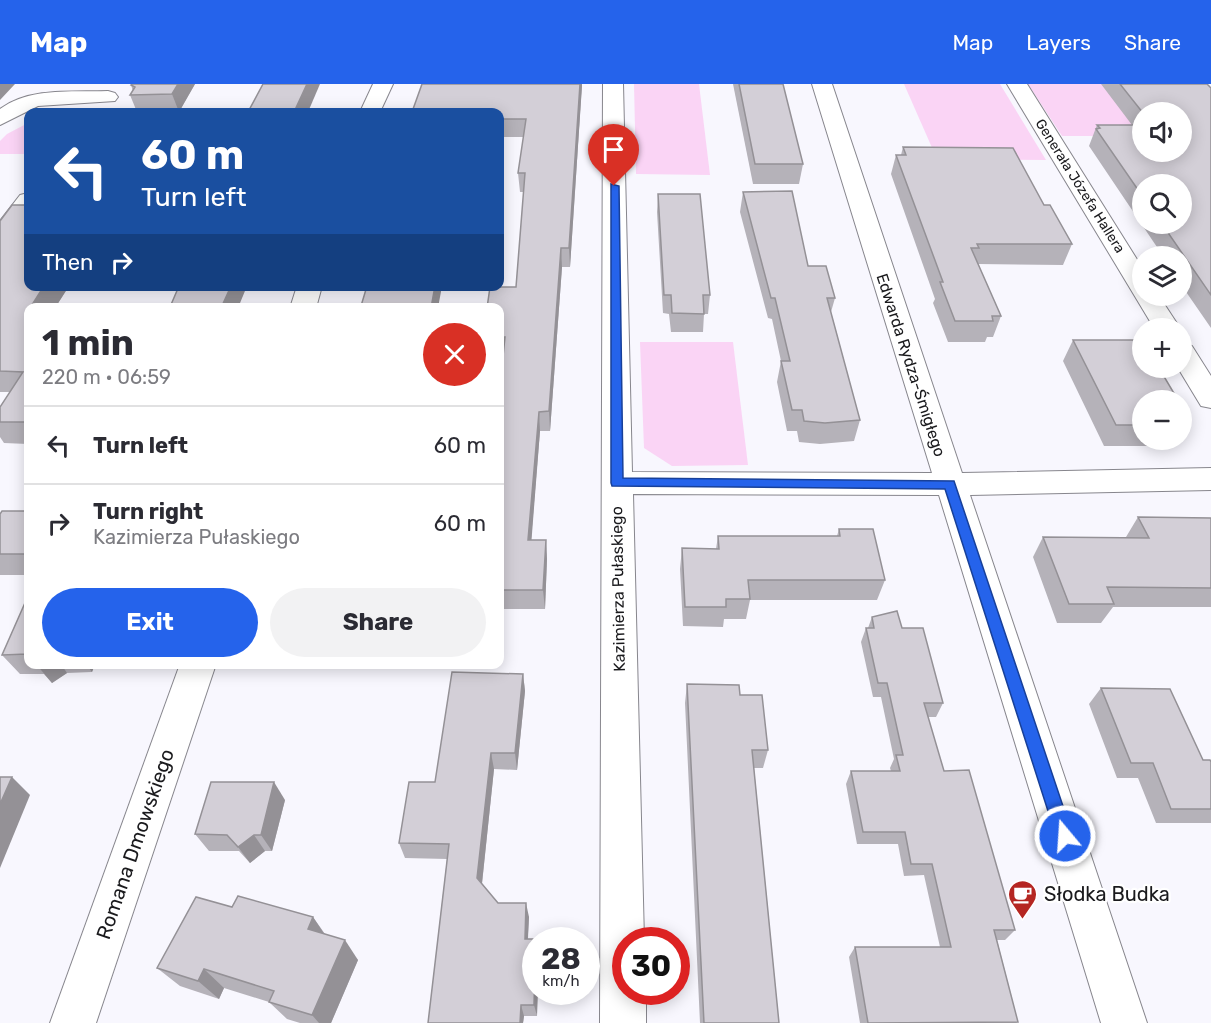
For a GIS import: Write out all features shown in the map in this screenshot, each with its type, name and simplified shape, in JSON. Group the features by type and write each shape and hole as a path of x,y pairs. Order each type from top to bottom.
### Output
{"street":[{"path":"372,108 383,84"},
{"name":"Kazimierza Pułaskiego","path":"613,84 623,1023"},
{"name":"Edwarda Rydza-Śmigłego","path":"822,84 1124,1023"},
{"name":"Generała Józefa Hallera","path":"1017,84 1132,271"},
{"path":"99,108 113,90"},
{"path":"0,119 24,105 113,90"},
{"path":"0,237 24,205"},
{"path":"1192,368 1211,399"},
{"path":"617,483 950,484 1211,479"},
{"name":"Romana Dmowskiego","path":"73,1023 196,669"}],"shaded area":[{"path":"634,84 699,84 710,175 636,174"},
{"path":"904,84 1000,84 1046,160 937,159"},
{"path":"1028,84 1102,84 1132,123 1132,136 1062,136"},
{"path":"24,125 24,154 0,154 0,141 7,134"},
{"path":"640,342 733,342 748,465 672,466 644,448"}],"building":[{"path":"132,84 178,84 172,94 130,95 135,87"},
{"path":"263,84 307,84 296,108 250,108"},
{"path":"422,84 580,84 569,248 561,248 549,411 539,412 528,540 546,540 543,590 504,590 504,303 488,303 489,291 504,291 504,287 516,287 525,173 518,173 526,119 504,119 504,108 413,108"},
{"path":"739,84 783,84 803,164 755,164"},
{"path":"1120,84 1207,84 1211,88 1211,295 1192,267 1192,246 1177,246 1169,234 1192,234 1192,174 1132,174 1132,181 1096,129 1100,128 1097,125 1132,125 1132,162 1192,162 1192,102 1134,102"},
{"path":"903,147 1013,148 1044,205 1050,205 1072,244 977,244 979,248 971,248 1001,316 992,316 993,321 955,321 896,155 906,155"},
{"path":"792,191 808,266 826,266 835,298 827,298 860,420 825,423 804,421 802,410 792,410 781,361 790,361 775,298 771,298 743,192"},
{"path":"658,194 700,194 710,295 703,295 704,314 672,313 671,295 664,295"},
{"path":"12,205 24,205 24,291 41,291 33,303 24,303 24,422 0,422 0,407 23,372 0,371 0,221"},
{"path":"177,291 229,291 223,303 172,303"},
{"path":"366,291 434,291 432,303 362,303"},
{"path":"1073,340 1132,340 1132,378 1165,378 1172,390 1132,390 1132,425 1116,425"},
{"path":"2,511 24,511 24,554 0,554 0,514"},
{"path":"1138,517 1211,518 1211,588 1107,587 1114,604 1069,604 1043,537 1149,538"},
{"path":"839,529 873,529 885,580 748,580 750,599 726,599 726,607 685,607 682,548 719,549 718,536 840,536"},
{"path":"24,605 24,654 2,655"},
{"path":"897,611 902,628 923,628 943,703 924,703 944,771 969,770 1015,930 994,930 1018,1022 868,1023 855,947 951,947 932,864 911,864 905,832 863,832 851,771 900,771 896,755 903,755 887,683 878,683 866,628 874,628 872,617"},
{"path":"452,672 523,674 515,753 491,753 477,878 498,903 526,903 525,927 522,927 520,1023 428,1023 449,844 399,843 409,782 435,782"},
{"path":"687,684 739,685 740,695 762,695 768,750 752,750 779,1023 704,1023"},
{"path":"1101,688 1170,689 1203,760 1211,762 1211,809 1171,809 1153,763 1131,763"},
{"path":"0,777 12,777 0,804"},
{"path":"211,782 274,782 261,835 254,835 238,847 227,835 195,834"},
{"path":"238,896 313,917 308,929 345,940 312,1015 269,1002 274,991 204,969 198,981 157,968 196,897 232,907"}],"place":[{"name":"Słodka Budka","path":"1023,920"}],"route":[{"path":"614,186 617,483 950,484 1065,836"}]}
